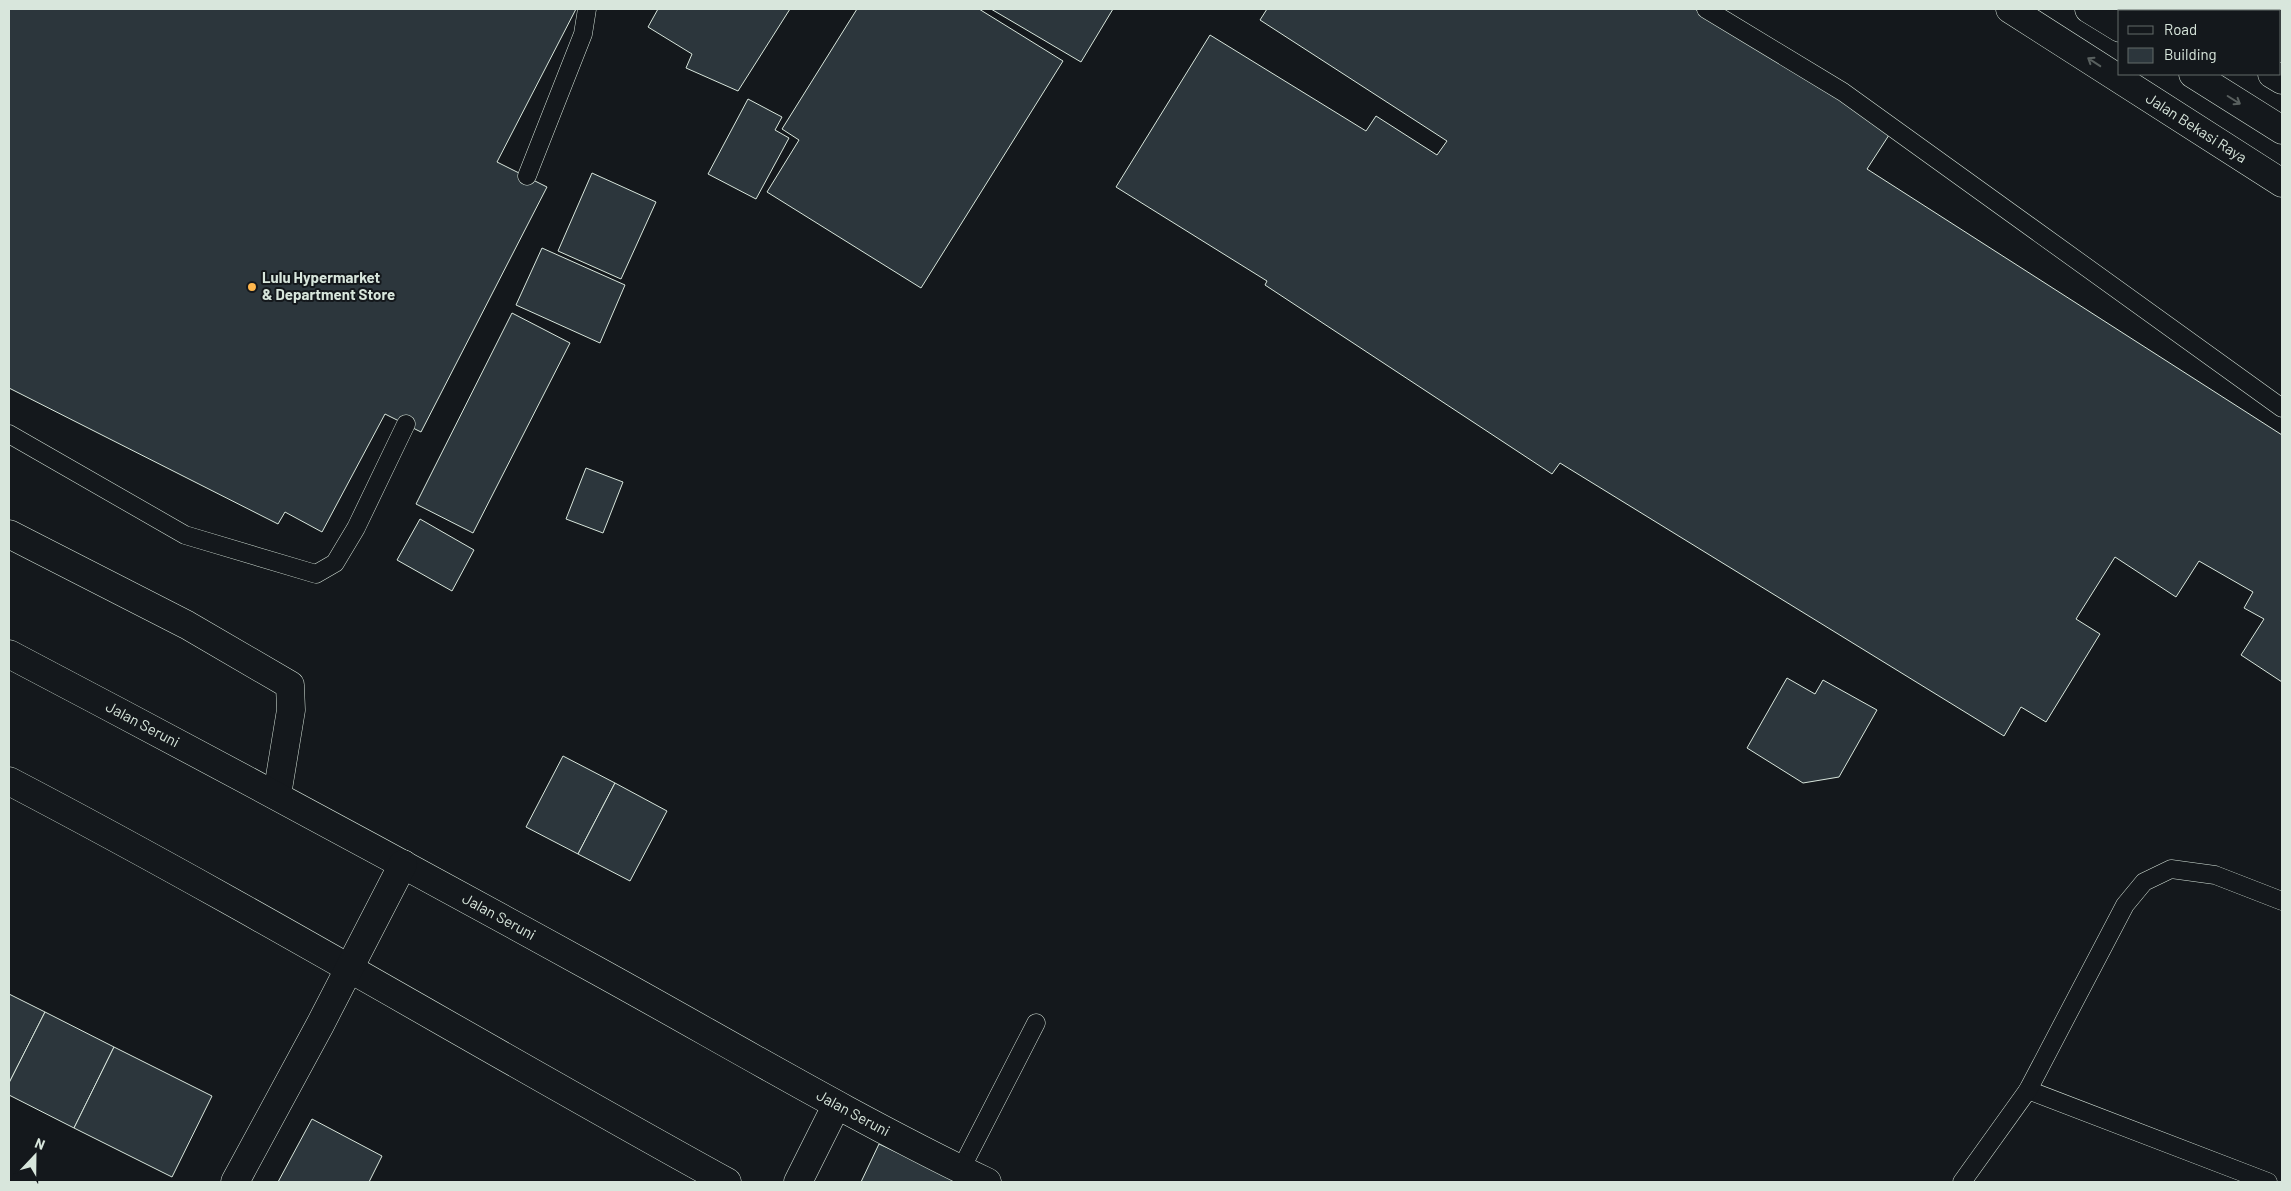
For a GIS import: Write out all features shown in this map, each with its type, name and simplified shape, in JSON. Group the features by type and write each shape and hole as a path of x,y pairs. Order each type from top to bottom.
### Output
{"main road":[{"name":"Jalan Bekasi Raya","path":"2010,9 2282,182"},
{"path":"2089,9 2118,27"},
{"path":"2195,75 2282,130"},
{"path":"9,534 188,625 290,685 291,710 277,795"},
{"name":"Jalan Seruni","path":"9,654 277,795 636,992 843,1110 987,1182"},
{"path":"9,782 122,840 572,1097 727,1182"},
{"path":"235,1182 349,970 403,864"},
{"path":"798,1182 843,1110"},
{"path":"814,1182 843,1110"}],"lane":[{"path":"527,176 583,34 587,9"},
{"path":"1706,9 1843,92 2282,408"},
{"path":"9,434 185,535 316,574 335,563 344,549 406,424"},
{"path":"1962,1182 2028,1090 2125,905 2144,882 2171,869 2215,875 2282,901"},
{"path":"961,1170 1036,1022"},
{"path":"2028,1090 2268,1182"}],"building":[{"name":"Lulu Hypermarket & Department Store","path":"9,9 576,9 497,162 547,187 421,432 385,414 322,532 285,512 278,524 9,388"},
{"path":"658,9 790,9 738,91 686,68 692,54 648,27"},
{"path":"857,9 979,9 1063,61 921,288 767,192 799,140 782,129"},
{"path":"991,9 1113,9 1081,62"},
{"path":"1267,9 1695,9 1891,132 1867,169 2282,435 2282,682 2241,655 2264,619 2244,608 2253,592 2199,561 2176,597 2115,557 2076,619 2100,634 2046,722 2021,707 2004,736 1560,463 1552,474 1265,285 1267,281 1116,187 1210,35 1366,131 1376,116 1437,155 1447,141 1260,20"},
{"path":"748,99 782,117 775,130 789,138 756,199 708,174"},
{"path":"592,173 656,202 621,279 558,251"},
{"path":"542,248 625,285 600,343 516,305"},
{"path":"512,313 570,343 473,533 416,504"},
{"path":"586,468 623,482 603,533 566,519"},
{"path":"420,519 474,550 452,591 397,560"},
{"path":"1787,678 1815,694 1823,680 1877,710 1839,777 1803,783 1747,748"},
{"path":"563,756 615,783 578,854 526,827"},
{"path":"615,783 667,811 630,881 578,854"},
{"path":"9,994 45,1012 9,1083"},
{"path":"45,1012 114,1047 74,1128 9,1095 9,1083"},
{"path":"114,1047 212,1096 172,1177 74,1128"},
{"path":"312,1119 382,1156 369,1182 278,1182"},
{"path":"879,1144 961,1182 861,1182"}],"place":[{"name":"Lulu Hypermarket & Department Store","path":"252,287"}]}
